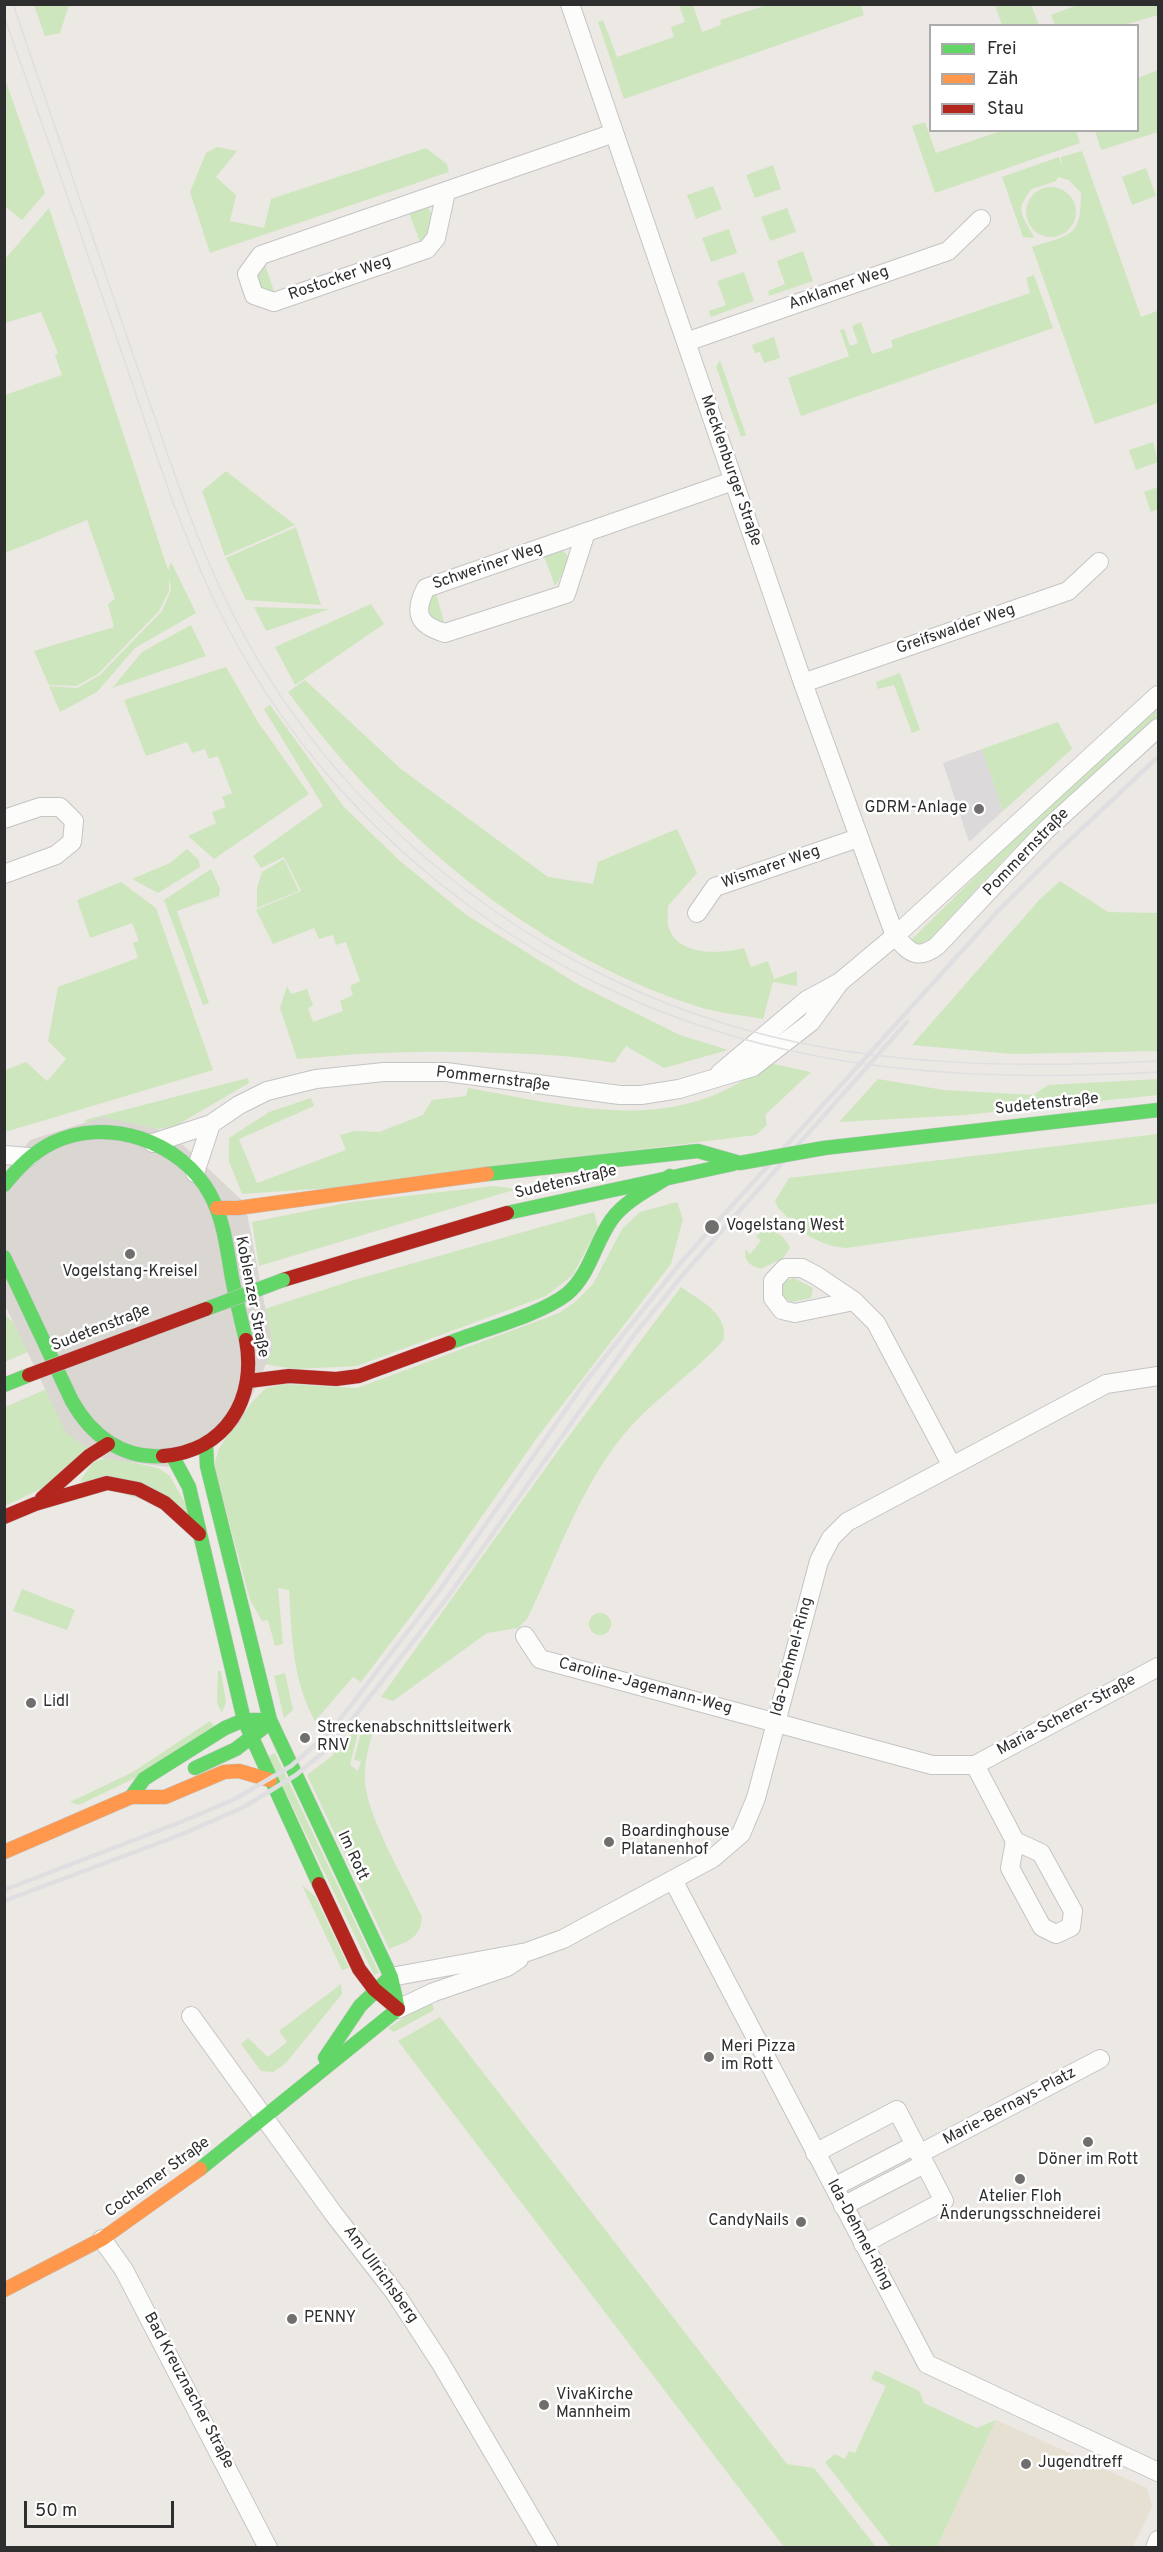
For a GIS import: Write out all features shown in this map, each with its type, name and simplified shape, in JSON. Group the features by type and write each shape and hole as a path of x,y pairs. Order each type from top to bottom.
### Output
{"street":[{"name":"Mecklenburger Straße","path":"570,4 803,683 895,936"},
{"name":"Rostocker Weg","path":"446,192 436,238 427,249 274,302 254,295 247,274 261,255 614,133"},
{"name":"Anklamer Weg","path":"686,342 948,251 981,219"},
{"name":"Schweriner Weg","path":"586,532 566,594 445,633 429,629 420,617 418,603 426,588 586,532 733,481"},
{"name":"Greifswalder Weg","path":"803,683 1068,591 1099,562"},
{"name":"Pommernstraße","path":"153,1143 212,1124 239,1104 267,1091 316,1079 384,1072 446,1072 620,1095 679,1089 753,1067 783,1046 818,1015 840,982 895,936 1158,695"},
{"name":"Pommernstraße","path":"895,936 909,953 916,955 928,953 937,946 1046,830 1158,728"},
{"path":"4,819 40,807 60,807 74,821 72,842 56,855 4,874"},
{"name":"Wismarer Weg","path":"697,913 714,887 858,838"},
{"name":"Sudetenstraße","path":"4,1385 283,1280 507,1213 670,1176 824,1148 1158,1110"},
{"path":"195,1173 212,1124"},
{"name":"Koblenzer Straße","path":"4,1257 79,1412 108,1444 130,1453 173,1457 206,1445 227,1426 241,1404 249,1381 246,1346 216,1208 195,1173 175,1156 153,1143 128,1134 104,1131 61,1138 29,1156"},
{"path":"216,1208 238,1208 428,1180 698,1151 740,1163"},
{"path":"4,1155 29,1156"},
{"path":"4,1185 29,1156"},
{"path":"249,1381 289,1376 336,1379 359,1376 546,1306 568,1293 581,1277 611,1220 627,1203 670,1176"},
{"path":"854,1301 876,1323 952,1466"},
{"name":"Ida-Dehmel-Ring","path":"391,1977 527,1952 563,1939 713,1858 741,1834 756,1798 819,1562 831,1538 847,1522 1106,1384 1158,1376"},
{"path":"35,1504 89,1456 108,1444"},
{"path":"206,1445 207,1466 270,1720"},
{"path":"173,1457 189,1487 244,1719 252,1739 359,1969 374,1989 398,2008"},
{"path":"4,1517 35,1504 107,1483 138,1489 165,1503 199,1534"},
{"name":"Caroline-Jagemann-Weg","path":"525,1636 540,1659 776,1722"},
{"name":"Maria-Scherer-Straße","path":"776,1722 932,1766 975,1765 1158,1667"},
{"path":"131,1797 144,1779 225,1728 244,1719 270,1720"},
{"path":"145,1798 159,1784 252,1739 270,1720"},
{"name":"Im Rott","path":"270,1720 391,1977 398,2008"},
{"path":"975,1765 1015,1841 1010,1868 1042,1927 1056,1934 1071,1927 1073,1911 1041,1852 1015,1841"},
{"path":"4,1852 131,1797 165,1797 224,1772 239,1771 270,1780"},
{"name":"Ida-Dehmel-Ring","path":"673,1880 927,2364 1158,2472"},
{"name":"Ida-Dehmel-Ring","path":"398,2008 434,1992 507,1967 527,1952"},
{"name":"Cochemer Straße","path":"316,2073 356,2010 374,1989 391,1977"},
{"name":"Cochemer Straße","path":"4,2290 102,2239 170,2192 264,2119 316,2073 398,2008"},
{"name":"Am Ullrichsberg","path":"191,2016 264,2119 408,2312 549,2547"},
{"name":"Marie-Bernays-Platz","path":"843,2206 920,2154 1100,2059"},
{"path":"816,2153 897,2110 920,2154 944,2201 863,2244"},
{"name":"Marie-Bernays-Platz","path":"834,2187 920,2154"},
{"name":"Bad Kreuznacher Straße","path":"102,2239 124,2270 268,2547"},
{"path":"1155,2547 1158,2540"}],"shaded area":[{"path":"982,749 1003,811 969,842 943,763"},
{"name":"Vogelstang-Kreisel","path":"103,1117 169,1132 245,1203 273,1348 239,1425 167,1467 102,1458 66,1433 5,1305 5,1173 30,1140"},
{"path":"996,2420 1147,2488 1152,2507 1133,2547 937,2547"}],"green space":[{"path":"1080,4 1158,5 1158,15 1127,24 1055,24 1051,15"},
{"path":"34,5 69,5 60,33 45,36"},
{"path":"679,5 693,5 702,32 721,25 720,20 767,5 861,5 864,15 624,99 598,22 603,20 617,57 674,37 671,27 685,22"},
{"path":"995,5 1031,5 1039,24 1002,24"},
{"path":"1158,70 1158,132 1101,150 1095,132 1139,132 1139,78"},
{"path":"4,76 45,193 22,220 5,206"},
{"path":"925,122 936,153 998,132 1076,132 1080,143 935,193 912,126"},
{"path":"217,147 237,151 216,177 236,195 230,221 264,228 271,199 426,148 447,164 449,172 210,253 190,192 206,153"},
{"path":"1082,151 1141,317 1157,311 1158,317 1158,403 1095,424 1032,247 1071,232 1079,219 1081,193 1069,180 1058,177 1056,181 1032,189 1022,204 1021,210 1034,238 1023,237 1002,177 1059,157 1062,166 1061,157"},
{"path":"773,165 781,189 755,198 746,175"},
{"path":"1146,168 1156,196 1132,205 1122,177"},
{"path":"713,186 722,209 696,219 687,195"},
{"path":"1051,187 1060,189 1071,198 1076,212 1074,221 1065,232 1051,237 1042,235 1031,226 1026,212 1028,203 1037,192"},
{"path":"428,206 432,217 428,238 420,242 409,213"},
{"path":"49,208 168,570 171,562 196,613 135,648 97,692 60,712 49,686 77,688 100,675 162,611 171,590 169,577 169,591 159,611 98,674 76,686 49,685 34,651 114,627 108,604 115,599 87,520 5,553 5,395 62,375 55,355 58,353 41,312 5,323 5,259"},
{"path":"787,208 796,232 770,241 761,217"},
{"path":"729,229 737,253 711,262 702,238"},
{"path":"803,251 813,281 769,296 768,291 785,284 777,261"},
{"path":"264,262 275,294 264,294 256,284 255,271"},
{"path":"744,272 754,301 711,317 709,311 726,305 717,281"},
{"path":"1034,275 1053,328 801,416 788,378 849,356 840,330 844,329 850,346 858,343 852,326 861,322 872,354 893,347 891,340 1030,293 1026,278"},
{"path":"774,337 780,358 764,363 760,352 755,353 752,345"},
{"path":"720,360 746,435 741,437 716,367"},
{"path":"1153,442 1158,462 1136,470 1129,450"},
{"path":"226,471 295,525 225,556 202,491"},
{"path":"1158,487 1158,509 1151,512 1144,492"},
{"path":"296,527 321,605 246,600 226,558"},
{"path":"562,549 569,558 564,573 555,586 544,556"},
{"path":"436,593 445,626 436,625 426,609 429,597"},
{"path":"371,604 384,624 295,685 275,647"},
{"path":"254,607 330,609 266,631"},
{"path":"191,625 206,656 112,688 142,652"},
{"path":"226,667 258,722 309,794 214,859 188,836 216,823 212,812 226,807 222,797 232,793 218,756 209,759 205,749 192,753 187,742 146,756 124,700"},
{"path":"900,673 920,730 912,733 894,685 878,689 876,682"},
{"path":"305,680 401,769 548,877 593,884 598,862 677,829 697,873 668,906 668,925 673,935 680,943 700,951 712,952 744,948 751,967 768,961 774,979 797,971 797,986 773,982 763,1019 712,1010 634,982 576,953 520,919 468,881 418,838 372,792 328,743 288,692"},
{"path":"270,705 344,807 400,861 465,914 579,985 680,1035 728,1050 664,1068 626,1046 614,1063 546,1055 452,1052 375,1053 297,1059 280,1008 287,986 291,994 307,989 313,1005 308,1008 313,1022 343,1011 340,1001 353,995 350,986 360,981 346,942 336,945 333,935 319,939 314,928 273,944 256,910 301,891 284,857 261,868 253,856 323,806 264,709"},
{"path":"1158,705 1158,717 1012,851 930,939 916,946 908,943 1050,803"},
{"path":"1058,722 1072,749 1003,811 982,749"},
{"path":"187,849 199,860 200,867 158,893 132,879 170,863"},
{"path":"284,859 299,891 257,908 257,888 262,872"},
{"path":"211,869 220,889 219,896 177,911 209,1003 203,1005 164,900"},
{"path":"1060,881 1108,912 1158,913 1158,1051 1012,1054 912,1045 1040,899"},
{"path":"121,882 156,908 213,1070 5,1132 5,1070 26,1062 47,1081 66,1059 48,1041 58,987 138,958 133,943 139,941 132,923 90,938 77,900"},
{"path":"769,1063 811,1072 765,1115 767,1125 756,1135 330,1188 242,1194 229,1161 229,1138 269,1112 311,1098 314,1106 239,1139 257,1183 346,1150 340,1135 354,1131 379,1132 423,1115 432,1100 466,1096 468,1088 588,1108 650,1110 680,1105 717,1094"},
{"path":"248,1078 249,1083 172,1128 158,1129 86,1123 85,1120"},
{"path":"878,1079 944,1090 1033,1095 1048,1085 1158,1079 1158,1095 965,1115 839,1122"},
{"path":"1158,1134 1158,1203 846,1248 825,1244 808,1235 778,1208 775,1201 789,1178"},
{"path":"494,1186 517,1189 259,1266 252,1222 352,1202"},
{"path":"677,1202 683,1219 671,1264 539,1435 424,1599 361,1682 353,1677 315,1721 297,1674 292,1641 289,1590 278,1588 283,1644 275,1646 268,1620 262,1621 250,1600 214,1466 219,1448 252,1402 266,1388 285,1384 357,1388 559,1313 575,1302 593,1284 622,1229 640,1212"},
{"path":"594,1212 598,1227 573,1275 546,1296 357,1366 295,1369 264,1364 249,1314 354,1280"},
{"path":"763,1231 780,1234 790,1248 783,1258 761,1269 748,1262 745,1249 750,1254 761,1241 756,1236"},
{"path":"794,1278 813,1288 811,1298 791,1302 783,1297 781,1289 785,1281"},
{"path":"681,1287 712,1309 718,1316 724,1332 723,1341 643,1414 614,1446 585,1493 527,1619 518,1628 487,1633 393,1701 381,1697 560,1448"},
{"path":"4,1314 20,1328 30,1351 5,1362"},
{"path":"49,1388 88,1447 45,1487 5,1506 5,1407"},
{"path":"109,1457 158,1468 170,1476 191,1514 80,1481 93,1462"},
{"path":"22,1589 75,1610 67,1630 13,1611"},
{"path":"600,1613 608,1616 611,1624 608,1632 600,1635 592,1632 589,1624 592,1616"},
{"path":"218,1671 221,1671 226,1702 222,1713 217,1703"},
{"path":"285,1673 293,1710 284,1718 274,1676"},
{"path":"370,1720 375,1726 365,1766 366,1790 382,1837 422,1917 416,1935 389,1949 307,1775 332,1756 353,1730 358,1732 350,1765 358,1771 361,1761 354,1760 361,1732"},
{"path":"210,1721 215,1727 135,1778 79,1805 70,1802 133,1772"},
{"path":"275,1753 379,1973 374,1975 268,1756"},
{"path":"302,1885 315,1896 349,1968 342,1970"},
{"path":"341,1984 342,1994 285,2064 273,2072 261,2071 241,2044 248,2038 268,2057 287,2042 279,2031"},
{"path":"431,2000 434,2010 394,2032 388,2028"},
{"path":"440,2017 787,2464 814,2468 876,2547 784,2547 398,2041"},
{"path":"875,2370 919,2391 924,2403 977,2428 996,2420 937,2547 891,2547 825,2462 835,2454 845,2459 849,2451 855,2453 886,2386 871,2379"}],"tram line":[{"path":"13,4 174,471 199,539 228,605 288,706 338,771 395,831 458,884 526,932 598,972 673,1006 750,1031 850,1052 953,1062 1056,1064 1158,1061"},
{"path":"4,16 182,527 211,593 227,626 273,704 328,775 390,840 459,898 533,949 613,991 696,1024 783,1049 875,1065 922,1070 1017,1075 1158,1072"}],"railway":[{"path":"4,1890 235,1799 291,1766 331,1731 439,1591 586,1381 682,1261 998,911 1158,757"},
{"path":"4,1901 180,1835 244,1807 296,1775 333,1744 447,1598 634,1335 687,1270 907,1022"}],"traffic: fast":[{"path":"824,1148 1158,1110"},
{"path":"4,1185 38,1151 73,1135 96,1132 119,1133 141,1138 162,1147 197,1175 215,1204 224,1235 246,1340"},
{"path":"740,1163 824,1148"},
{"path":"487,1174 698,1151 740,1163"},
{"path":"507,1213 733,1164"},
{"path":"449,1343 542,1309 567,1294 581,1278 606,1228 618,1212 639,1195 670,1176"},
{"path":"4,1257 72,1401 88,1424 98,1434 121,1449 148,1456 163,1456"},
{"path":"206,1309 283,1280"},
{"path":"4,1385 29,1375"},
{"path":"206,1445 207,1466 270,1720 391,1977 398,2009"},
{"path":"173,1457 189,1487 244,1720 319,1884"},
{"path":"131,1797 144,1779 225,1728 244,1720 259,1720"},
{"path":"195,1768 236,1749 263,1728"},
{"path":"325,2058 360,2006 387,1980"},
{"path":"200,2169 398,2009"}],"traffic: slow":[{"path":"217,1208 238,1208 487,1174"},
{"path":"4,1852 131,1797 165,1797 224,1772 239,1771 270,1780"},
{"path":"4,2290 102,2239 200,2169"}],"traffic: jam":[{"path":"283,1280 507,1213"},
{"path":"29,1375 206,1309"},
{"path":"163,1456 185,1452 204,1444 220,1433 232,1418 247,1382 246,1340"},
{"path":"249,1381 289,1376 336,1379 359,1376 449,1343"},
{"path":"42,1498 89,1456 108,1444"},
{"path":"4,1517 35,1504 107,1483 138,1489 165,1503 199,1534"},
{"path":"319,1884 359,1969 374,1989 398,2009"}],"place":[{"name":"GDRM-Anlage","path":"979,809"},
{"name":"Vogelstang West","path":"712,1227"},
{"name":"Vogelstang-Kreisel","path":"130,1254"},
{"name":"Lidl","path":"31,1703"},
{"name":"Streckenabschnittsleitwerk RNV","path":"305,1738"},
{"name":"Boardinghouse Platanenhof","path":"609,1842"},
{"name":"Meri Pizza im Rott","path":"709,2057"},
{"name":"Döner im Rott","path":"1088,2142"},
{"name":"Atelier Floh Änderungsschneiderei","path":"1020,2179"},
{"name":"CandyNails","path":"801,2222"},
{"name":"PENNY","path":"292,2319"},
{"name":"VivaKirche Mannheim","path":"544,2405"},
{"name":"Jugendtreff","path":"1026,2464"}]}
